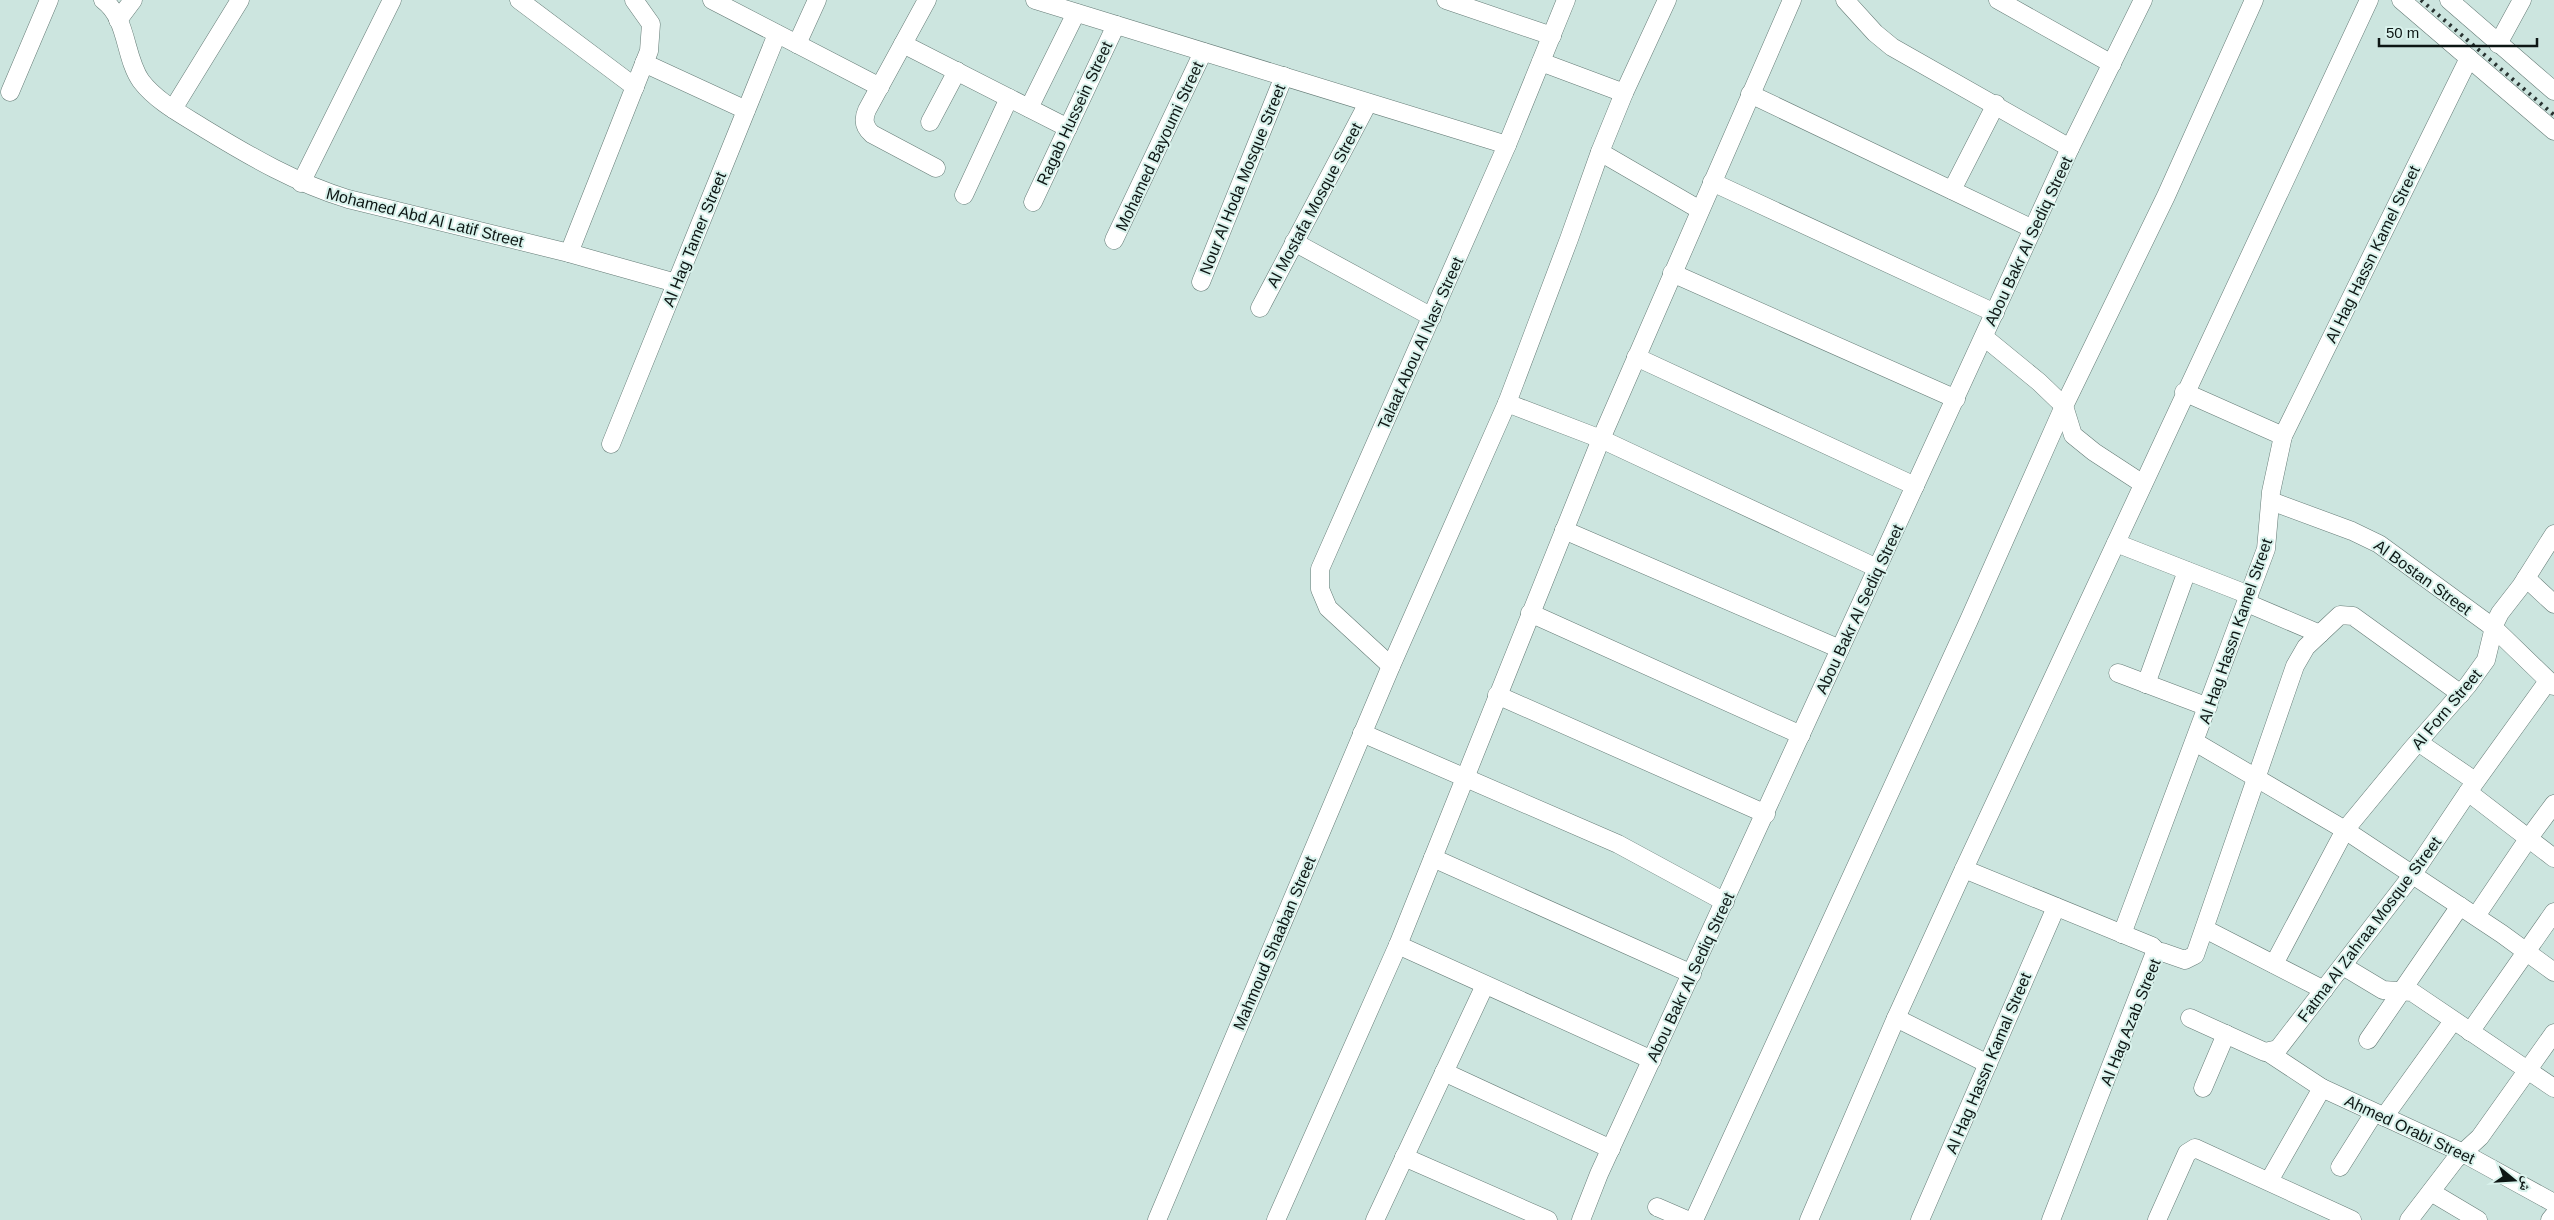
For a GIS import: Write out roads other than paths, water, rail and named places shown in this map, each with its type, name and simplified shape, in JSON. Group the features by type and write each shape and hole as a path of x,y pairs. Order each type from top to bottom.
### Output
{"street":[{"path":"10,92 49,0"},
{"name":"Mohamed Abd Al Latif Street","path":"103,0 111,7 118,20 128,57 142,83 173,109 250,156 301,183 348,199 570,253 676,283"},
{"path":"118,20 133,0"},
{"path":"173,109 240,0"},
{"path":"301,183 392,0"},
{"path":"519,0 635,87"},
{"path":"570,253 648,51 651,24 634,0"},
{"path":"712,0 880,86"},
{"path":"797,44 817,0"},
{"path":"926,0 865,114 868,130 936,168"},
{"path":"1035,0 1507,145"},
{"path":"1446,0 1552,36"},
{"name":"Talaat Abou Al Nasr Street","path":"1391,666 1328,608 1320,589 1320,569 1507,145 1566,0"},
{"name":"Mahmoud Shaaban Street","path":"1157,1220 1362,733 1507,403 1560,265 1600,152 1624,93 1667,0"},
{"path":"1276,1220 1398,946 1600,439 1792,0"},
{"path":"1845,0 1875,33 1892,46 2070,148"},
{"path":"1998,0 2112,64"},
{"name":"Abou Bakr Al Sediq Street","path":"1581,1220 1611,1149 2070,148 2143,0"},
{"path":"1694,1220 1961,638 2064,406 2166,196 2254,0"},
{"path":"1809,1220 1896,1018 2184,392 2369,0"},
{"path":"2401,0 2554,131"},
{"path":"2449,0 2554,91"},
{"path":"2498,44 2522,0"},
{"path":"1028,108 1076,13"},
{"name":"Ragab Hussein Street","path":"1033,202 1116,25"},
{"name":"Al Hag Tamer Street","path":"611,444 777,34"},
{"path":"903,44 1068,128"},
{"name":"Mohamed Bayoumi Street","path":"1114,240 1203,52"},
{"name":"Al Hag Hassn Kamel Street","path":"2122,934 2266,549 2277,457 2284,436 2469,58"},
{"path":"1541,62 1624,93"},
{"path":"644,63 746,110"},
{"path":"930,122 957,71"},
{"name":"Nour Al Hoda Mosque Street","path":"1201,282 1284,76"},
{"path":"1750,94 2033,229"},
{"path":"964,195 1010,98"},
{"name":"Al Mostafa Mosque Street","path":"1260,308 1368,102"},
{"path":"1952,190 1996,104"},
{"path":"1600,152 1700,210"},
{"path":"1712,182 1995,313"},
{"path":"1294,242 1432,317"},
{"path":"1672,273 1956,399"},
{"path":"1984,337 2040,382 2064,406 2073,435 2094,452 2143,484"},
{"path":"1636,357 1915,486"},
{"path":"2184,392 2284,436"},
{"path":"1507,403 1600,439 1877,568"},
{"name":"Al Bostan Street","path":"2271,501 2352,531 2379,544 2494,628 2551,683"},
{"path":"1564,530 1840,649"},
{"name":"Al Forn Street","path":"2274,964 2345,830 2418,742 2461,694 2486,660 2500,613 2526,578 2554,534"},
{"path":"2116,543 2187,571 2320,634"},
{"path":"2146,684 2187,571"},
{"path":"2526,578 2554,604"},
{"path":"1530,614 1801,735"},
{"path":"2256,779 2299,656 2340,615 2354,616 2461,694"},
{"path":"2118,673 2208,707"},
{"name":"Fatma Al Zahraa Mosque Street","path":"2269,1053 2278,1049 2343,966 2413,874 2472,787 2551,683"},
{"path":"1497,696 1766,814"},
{"path":"1362,733 1618,844 1725,902"},
{"path":"2195,742 2345,830 2476,916 2554,972"},
{"path":"2418,742 2472,787 2528,838 2554,858"},
{"name":"Al Hag Azab Street","path":"2051,1220 2154,955 2158,952 2185,960 2195,955 2256,779"},
{"path":"2476,916 2528,838 2554,804"},
{"path":"1434,858 1692,974"},
{"path":"1964,870 2152,946 2158,952"},
{"path":"2368,1040 2460,906"},
{"name":"Al Hag Hassn Kamal Street","path":"1920,1220 2056,907"},
{"path":"2470,1032 2554,912"},
{"path":"2205,929 2324,990"},
{"path":"1398,946 1652,1060"},
{"path":"2343,966 2383,990 2412,992 2527,1072 2554,1088"},
{"path":"1375,1220 1485,985"},
{"path":"1896,1018 1988,1064"},
{"path":"2190,1018 2269,1053"},
{"path":"2340,1167 2453,1021"},
{"path":"2409,1220 2463,1153 2480,1137 2554,1033"},
{"path":"2202,1088 2226,1034"},
{"name":"Ahmed Orabi Street","path":"2269,1053 2322,1088 2463,1153 2554,1203"},
{"path":"1444,1072 1611,1149"},
{"path":"2269,1181 2322,1088"},
{"path":"2157,1220 2187,1154 2192,1149 2200,1149 2352,1220"},
{"path":"1404,1157 1548,1220"},
{"path":"2431,1192 2478,1220"},
{"path":"1657,1207 1687,1220"},
{"path":"2550,1220 2554,1216"}],"railway":[{"path":"2421,0 2554,115"}]}
